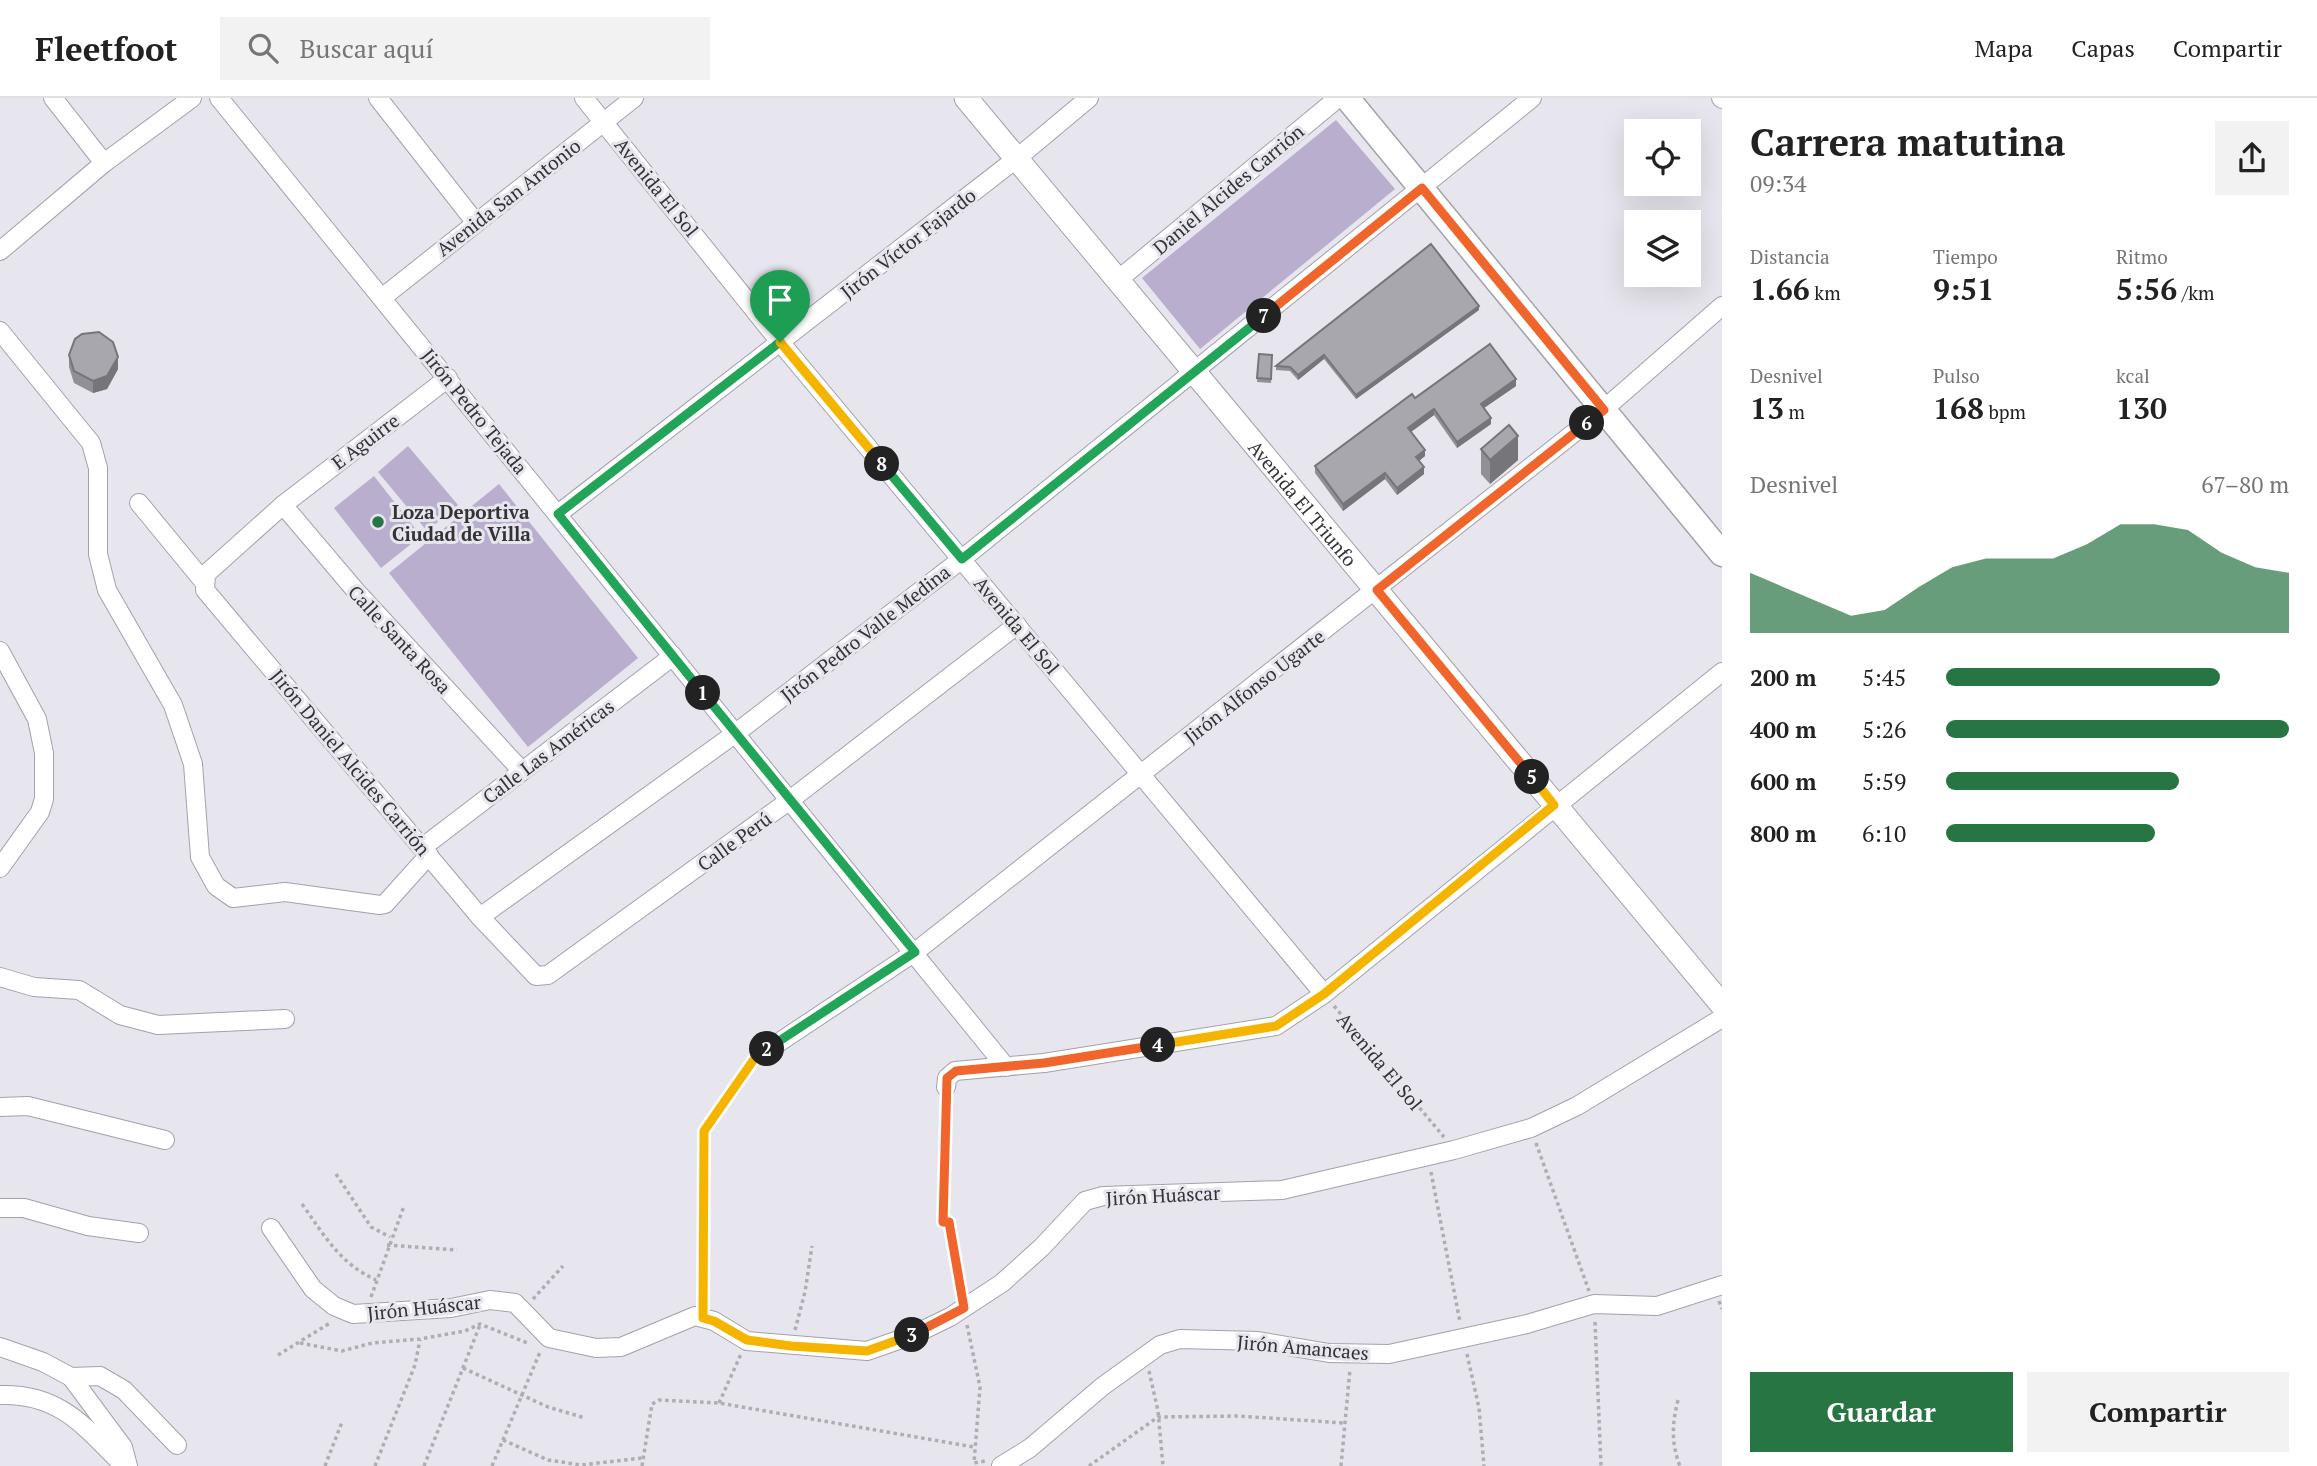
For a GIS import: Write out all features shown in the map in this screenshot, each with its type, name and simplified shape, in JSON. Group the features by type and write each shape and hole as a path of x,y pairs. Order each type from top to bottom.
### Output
{"main road":[{"path":"1347,98 1722,554"}],"street":[{"path":"52,98 104,163"},
{"path":"0,251 104,163 192,98"},
{"name":"Jirón Pedro Tejada","path":"219,98 1006,1067"},
{"path":"378,98 476,223"},
{"name":"Avenida El Sol","path":"584,98 780,342 1324,994"},
{"name":"Avenida San Antonio","path":"383,297 634,98"},
{"name":"Avenida El Triunfo","path":"966,98 1722,1005"},
{"name":"Jirón Víctor Fajardo","path":"558,514 1016,159 1089,98"},
{"name":"Daniel Alcides Carrión","path":"1119,279 1338,98"},
{"name":"Jirón Pedro Valle Medina","path":"481,917 736,733 962,559 1532,98"},
{"name":"Jirón Alfonso Ugarte","path":"772,1047 915,952 1604,410 1722,306"},
{"name":"Calle Las Américas","path":"0,331 91,443 98,468 98,554 107,590 173,705 193,764 200,857 216,886 233,898 285,892 385,904 426,850 521,770 673,656"},
{"name":"E Aguirre","path":"204,582 206,574 283,505 448,378"},
{"name":"Jirón Daniel Alcides Carrión","path":"139,503 204,582 205,590 481,917 536,976 548,975"},
{"name":"Calle Santa Rosa","path":"283,505 355,590 521,770"},
{"name":"Calle Perú","path":"548,975 790,800 1017,625"},
{"path":"0,651 37,719 42,735 44,799 40,812 0,868"},
{"path":"946,1087 947,1078 956,1071 1006,1067 1276,1026 1324,994 1554,805 1722,672"},
{"path":"0,977 34,987 79,990 120,1015 158,1025 285,1019"},
{"name":"Jirón Huáscar","path":"703,1318 714,1321 747,1340 867,1351 913,1335 964,1308 1002,1283 1042,1247 1086,1201 1103,1196 1282,1190 1454,1150 1531,1128 1577,1106 1722,1018"},
{"path":"0,1107 28,1105 164,1140"},
{"path":"0,1208 24,1208 88,1226 139,1234"},
{"path":"271,1228 313,1289 334,1306 360,1313"},
{"name":"Jirón Amancaes","path":"1001,1466 1030,1448 1145,1355 1160,1345 1180,1339 1258,1341 1329,1353 1389,1354 1594,1304 1657,1306 1722,1285"},
{"name":"Jirón Huáscar","path":"360,1313 450,1308 489,1300 515,1303"},
{"path":"515,1303 549,1338 596,1348 621,1347 695,1316 703,1318"},
{"path":"0,1347 71,1377 100,1376 124,1390 177,1445"},
{"path":"71,1377 123,1447 126,1466"},
{"path":"0,1395 35,1397 53,1403 80,1422 126,1466"}],"path":[{"name":"Avenida El Sol","path":"1324,994 1454,1150"},
{"path":"703,1318 704,1131 759,1052 772,1047"},
{"path":"946,1087 943,1222 949,1222 980,1387 974,1463 988,1461 988,1466"},
{"path":"1531,1128 1594,1304 1601,1466"},
{"path":"1428,1156 1479,1408 1484,1466"},
{"path":"335,1174 370,1227 391,1237"},
{"path":"302,1204 343,1261 354,1270 376,1280"},
{"path":"278,1354 334,1320 360,1313 376,1280 404,1206"},
{"path":"387,1245 457,1250"},
{"path":"791,1346 805,1293 812,1245"},
{"path":"515,1303 529,1303 563,1266"},
{"path":"300,1343 342,1351 372,1343 420,1339 465,1331 480,1324 541,1349 492,1466"},
{"path":"424,1466 480,1324"},
{"path":"375,1466 415,1365 420,1339"},
{"path":"719,1403 747,1340"},
{"path":"1341,1466 1352,1353"},
{"path":"1145,1355 1158,1417 1163,1466"},
{"path":"463,1368 548,1407 585,1418"},
{"path":"1678,1400 1672,1420 1673,1449 1680,1466"},
{"path":"642,1466 652,1404 659,1401 719,1403 975,1447"},
{"path":"1089,1466 1158,1417 1238,1416 1344,1423"},
{"path":"325,1466 342,1422"},
{"path":"503,1440 548,1461 581,1465 643,1457"}],"shaded area":[{"path":"1336,120 1395,189 1200,349 1142,278"},
{"path":"408,446 458,505 427,531 378,472"},
{"name":"Loza Deportiva Ciudad de Villa","path":"374,476 421,536 381,568 334,508"},
{"path":"499,484 638,658 528,747 389,573"}],"building":[{"path":"1431,244 1479,306 1356,395 1324,355 1298,375 1290,367 1276,366"},
{"path":"99,332 113,342 118,357 107,376 93,381 74,371 69,355 75,339 82,334"},
{"path":"1490,344 1516,379 1481,404 1491,418 1457,442 1434,409 1408,428 1425,450 1416,457 1424,467 1397,488 1385,473 1343,504 1315,466 1412,394 1415,398"},
{"path":"1259,354 1272,355 1271,379 1257,378"},
{"path":"1509,425 1518,436 1490,460 1481,449"}],"place":[{"name":"Loza Deportiva Ciudad de Villa","path":"378,522"}],"route":[{"path":"1422,188 1604,410 1377,590 1554,805 1324,994 1276,1026 1044,1063 956,1071 947,1078 943,1222 949,1222 964,1308 913,1335 867,1351 747,1340 714,1321 703,1318 702,1174 706,1152 704,1131 720,1104 759,1052 772,1047 915,952 558,514 780,342 962,559 1422,188"}]}
